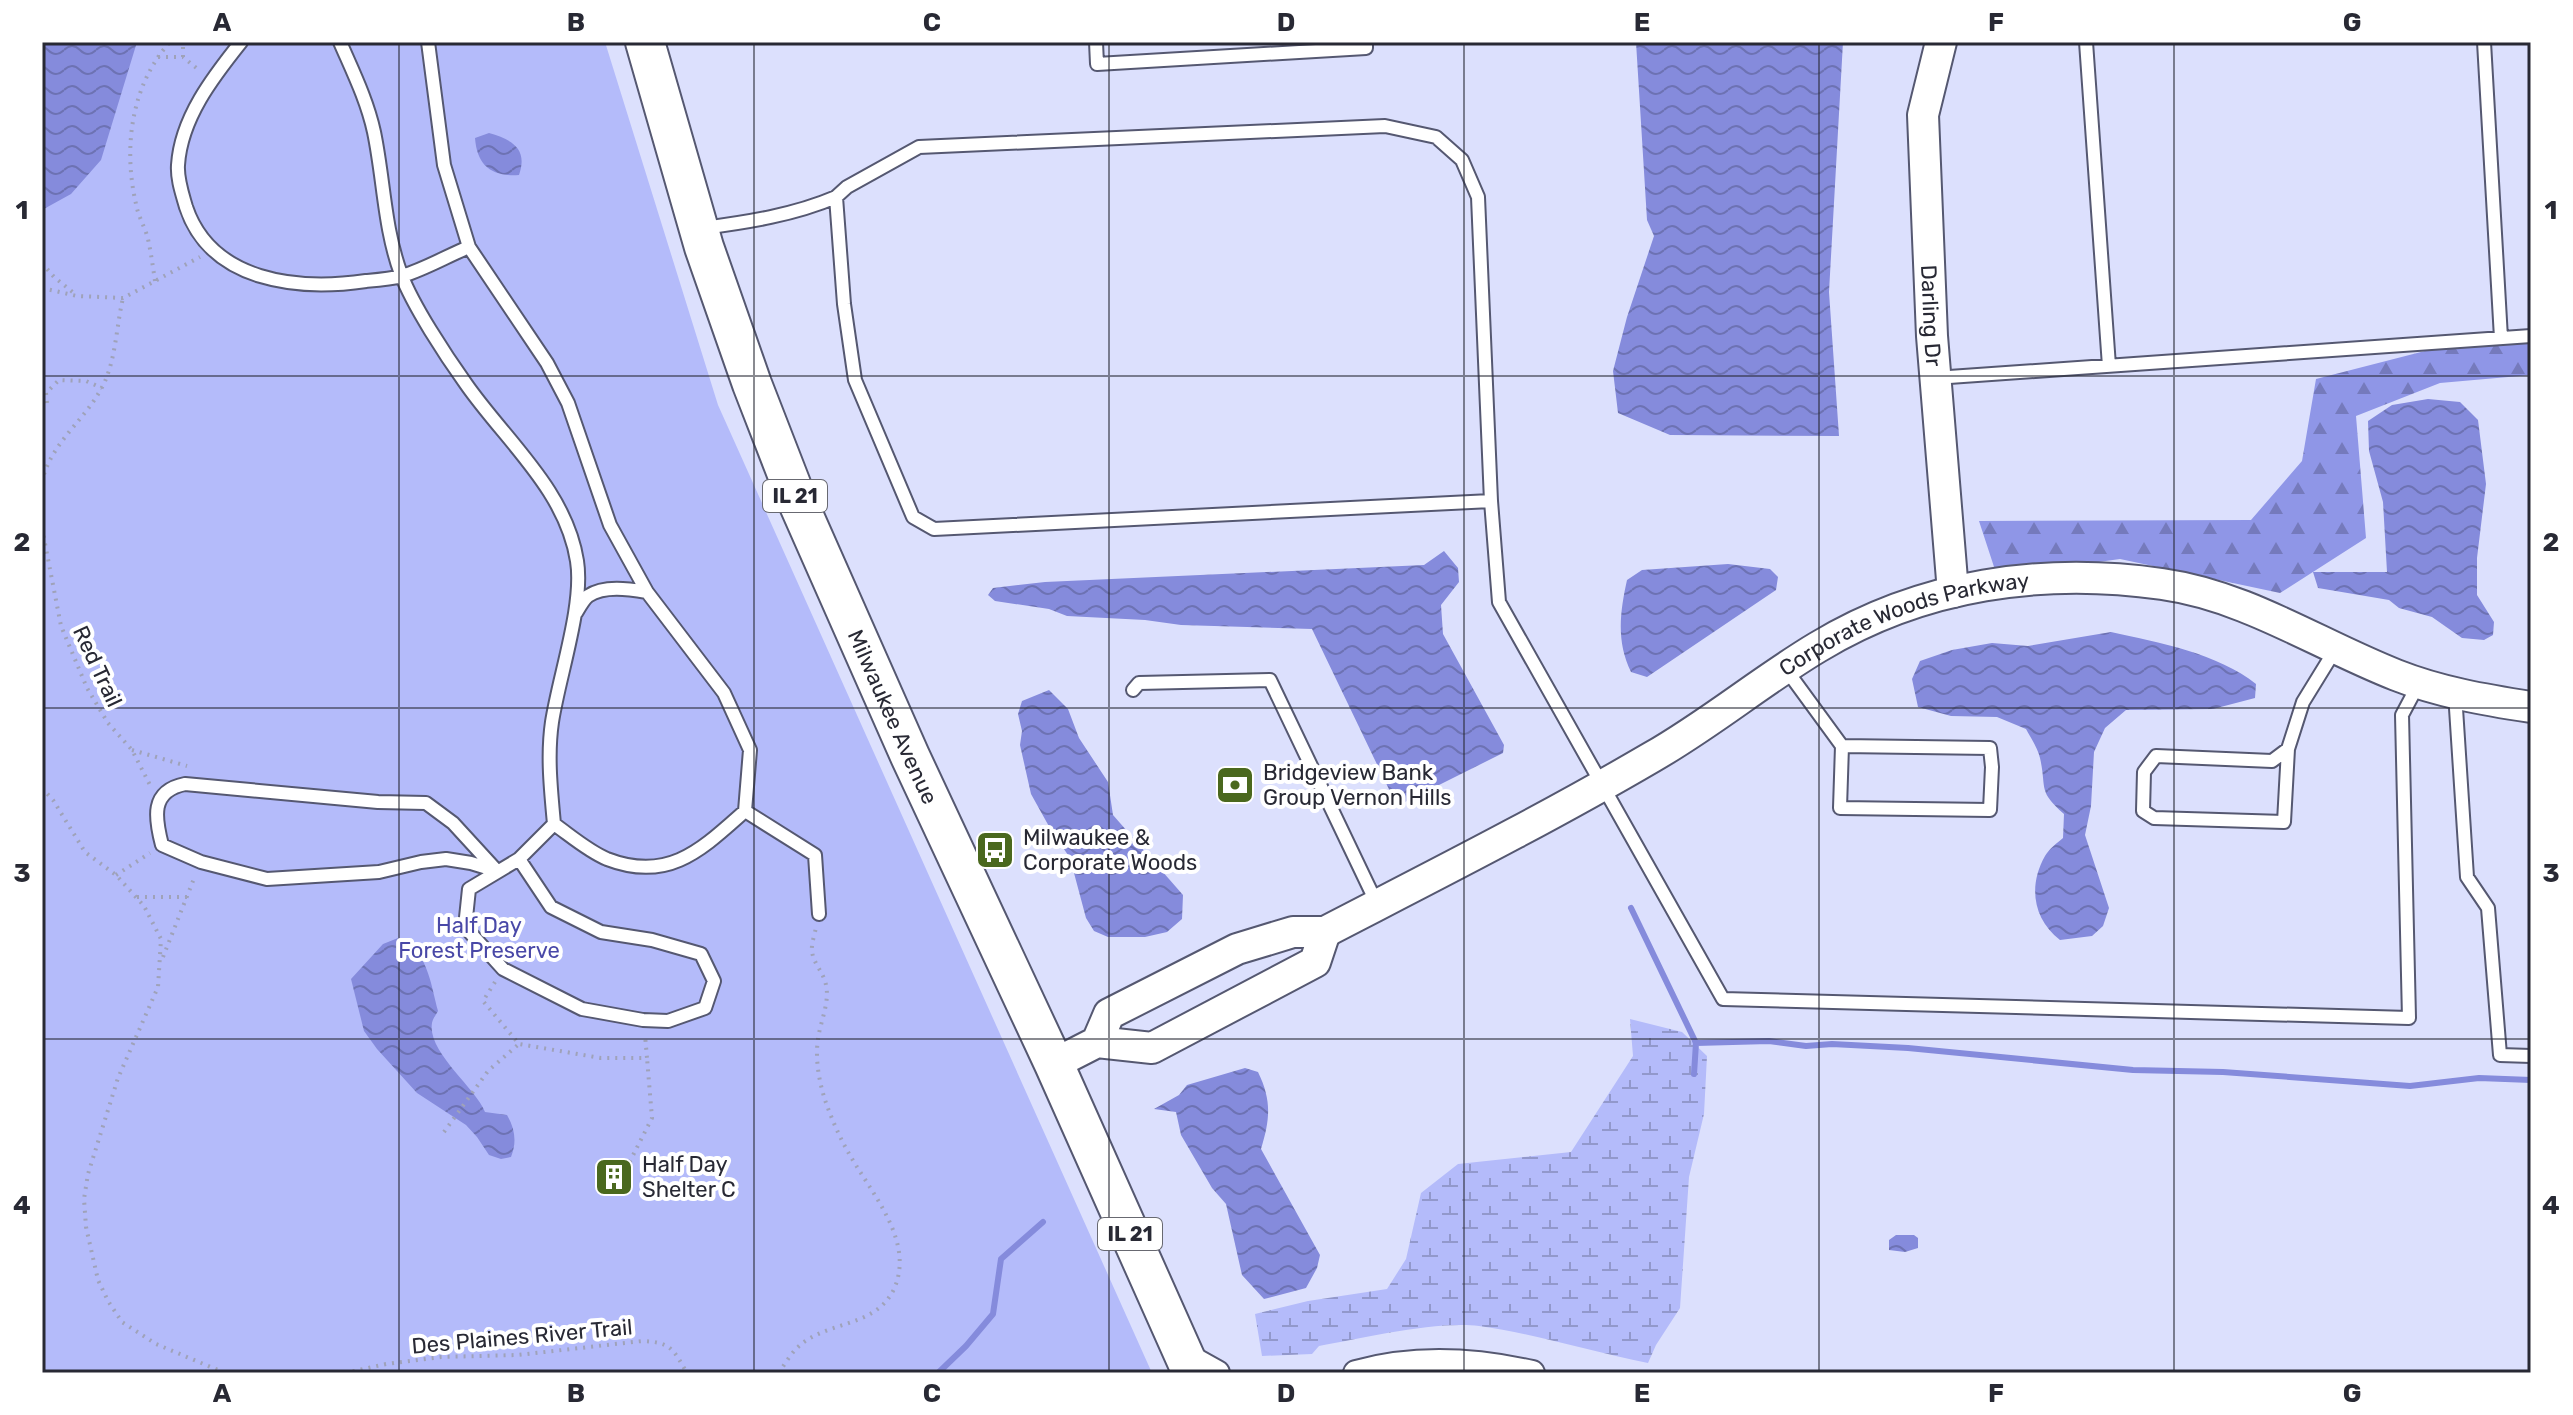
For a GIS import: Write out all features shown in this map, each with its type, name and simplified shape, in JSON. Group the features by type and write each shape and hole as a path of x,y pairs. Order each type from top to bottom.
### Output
{"main road":[{"name":"Milwaukee Avenue","path":"645,42 699,229 752,384 799,505 910,756 1054,1064 1188,1364"}],"street":[{"name":"Darling Dr","path":"1941,42 1923,115 1935,378 1953,592"},
{"name":"Corporate Woods Parkway","path":"1097,1042 1109,1014 1237,949 1293,932 1325,932 1603,785 1856,626 1917,602 1953,592 2016,580 2065,576 2098,576 2166,584 2225,598 2397,675 2455,693 2530,707"},
{"path":"1054,1064 1097,1042 1152,1048 1315,962 1325,932"},
{"path":"1356,1373 1377,1367 1432,1361 1477,1363 1532,1373"},
{"path":"1188,1364 1217,1373"}],"lane":[{"path":"241,42 201,97 183,139 178,165 180,188 187,211 198,233 213,251 231,266 256,276 324,286 402,276 469,247"},
{"path":"340,42 366,99 375,134 386,217 402,276 466,384 554,498 568,528 577,562 578,592 552,725 549,773 554,824"},
{"path":"428,42 444,165 469,247 547,363 568,403 610,525 647,592 724,693 750,750 745,811 700,851 677,862 649,868 604,858 554,824"},
{"path":"1096,42 1097,64 1366,48 1366,42"},
{"path":"2086,42 2109,366"},
{"path":"2484,42 2501,338"},
{"path":"699,229 749,222 813,206 836,197 847,187 919,147 1385,126 1436,137 1462,160 1478,197 1491,501 1499,602 1723,999 2409,1018 2402,715 2420,682"},
{"path":"836,197 844,304 855,380 913,517 934,529 1491,501"},
{"path":"1935,378 2531,336"},
{"path":"572,618 586,597 625,589 647,592"},
{"path":"2288,749 2272,761 2156,756 2144,772 2143,811 2154,818 2284,822 2288,749 2303,702 2337,647"},
{"path":"1785,668 1842,746 1840,808 1990,810 1990,748 1842,746"},
{"path":"1133,690 1139,683 1270,680 1377,904"},
{"path":"2455,693 2467,877 2488,908 2500,1055 2531,1056"},
{"path":"2530,707 2531,698"},
{"path":"185,784 378,802 426,803 453,823 497,871 446,859 379,872 267,879 201,862 162,845 156,809 172,787 185,784"},
{"path":"745,811 815,855 819,914"},
{"path":"519,859 551,907 601,932 652,940 701,954 714,981 705,1008 668,1021 643,1020 582,1009 503,969 465,927 469,889 519,859 554,824"}],"path":[{"path":"155,281 147,236 134,195 130,146 141,86 157,57 170,42"},
{"path":"183,42 183,57"},
{"path":"157,57 183,57 212,79"},
{"path":"42,288 77,296 123,298 213,251"},
{"path":"42,263 77,296"},
{"path":"42,482 45,464 102,388 123,298"},
{"path":"47,403 46,393 59,380 86,381 102,388"},
{"name":"Red Trail","path":"42,528 61,626 87,688 108,723 132,750 159,802"},
{"path":"42,577 50,577"},
{"path":"132,750 190,767 226,786"},
{"path":"42,788 53,800 85,852 116,875 144,906 161,939 158,987 118,1078 88,1174 84,1199 86,1227 98,1280 122,1322 156,1344 225,1373"},
{"path":"116,875 162,845"},
{"path":"162,961 201,862"},
{"path":"136,897 187,897"},
{"path":"779,1373 797,1347 880,1308 893,1292 900,1258 896,1237 882,1208 836,1128 818,1072 817,1042 827,986 812,951 819,914"},
{"path":"503,969 483,1001 519,1044 601,1058 647,1058"},
{"path":"626,1169 652,1118 643,1020"},
{"path":"444,1132 488,1071 519,1044"},
{"name":"Des Plaines River Trail","path":"345,1373 441,1357 518,1355 642,1341 661,1342 676,1354 687,1373"}],"green space":[{"name":"Half Day Forest Preserve","path":"42,42 605,42 718,405 1152,1373 42,1373"},
{"path":"2531,340 2531,375 2440,383 2356,416 2366,538 2280,593 2120,559 1997,576 1979,521 2251,520 2302,461 2316,379 2456,343"},
{"path":"1630,1019 1682,1032 1707,1056 1704,1114 1689,1177 1680,1308 1648,1363 1522,1334 1461,1325 1399,1331 1319,1346 1312,1354 1262,1356 1255,1314 1308,1301 1387,1289 1406,1259 1421,1193 1458,1164 1571,1152 1633,1056"}],"water":[{"path":"42,42 137,42 101,160 71,194 42,210"},
{"path":"1636,42 1843,42 1829,292 1839,436 1670,435 1618,413 1613,371 1654,236 1647,220"},
{"path":"489,133 505,139 520,152 519,175 501,174 482,162 475,138"},
{"path":"2428,399 2460,402 2478,420 2486,484 2477,558 2477,595 2494,622 2493,635 2484,640 2462,638 2432,617 2399,608 2389,600 2318,588 2313,572 2387,572 2383,502 2369,451 2368,421 2392,405"},
{"path":"1444,551 1458,568 1459,582 1441,605 1443,634 1504,745 1503,753 1397,806 1312,629 1181,625 1067,616 1049,609 995,601 988,595 993,588 1045,582 1424,565"},
{"path":"1728,564 1770,569 1778,577 1776,590 1647,677 1631,672 1621,638 1627,580 1642,570"},
{"path":"2111,632 2187,650 2224,665 2256,684 2255,698 2213,709 2126,710 2105,728 2094,752 2091,806 2085,835 2109,908 2103,926 2092,936 2060,940 2039,912 2035,890 2045,856 2063,838 2064,814 2046,794 2039,755 2030,736 2026,729 1997,717 1951,716 1918,707 1912,679 1920,661 1952,650 1992,643 2028,646"},
{"path":"1049,690 1068,709 1079,738 1108,782 1113,815 1183,895 1182,919 1167,932 1145,937 1108,937 1094,931 1086,918 1070,858 1031,794 1020,745 1022,731 1018,714 1022,701"},
{"path":"398,938 416,950 430,979 438,1011 432,1023 437,1046 485,1112 507,1115 510,1120 514,1141 511,1157 501,1159 489,1155 466,1125 417,1093 364,1031 351,979 383,944"},
{"path":"1245,1068 1258,1072 1267,1101 1268,1119 1261,1149 1320,1255 1306,1288 1264,1299 1242,1275 1226,1204 1212,1188 1181,1135 1176,1112 1154,1109 1179,1095 1187,1085"},
{"path":"1896,1235 1914,1235 1918,1238 1918,1248 1905,1252 1889,1250 1889,1240"}],"waterway":[{"path":"1631,908 1696,1043 1694,1074"},
{"path":"1696,1043 1769,1041 1806,1046 1832,1044 1908,1048 2133,1070 2223,1072 2410,1086 2479,1078 2531,1080"},
{"path":"938,1373 993,1314 1001,1259 1043,1222"}],"place":[{"name":"Bridgeview Bank Group Vernon Hills","path":"1235,785"},
{"name":"Milwaukee & Corporate Woods","path":"995,850"},
{"name":"Half Day Shelter C","path":"614,1177"}]}
